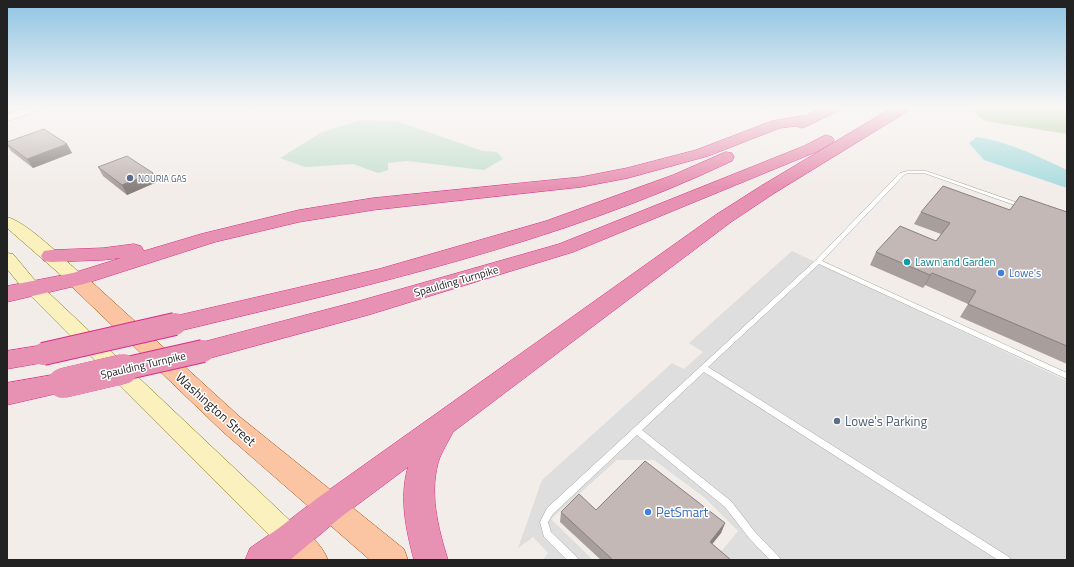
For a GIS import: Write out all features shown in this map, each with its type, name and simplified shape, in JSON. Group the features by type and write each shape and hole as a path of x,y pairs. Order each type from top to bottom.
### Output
{"highway":[{"path":"7,294 76,279 208,238 299,216 351,208 581,182 628,173 702,153 750,134"},
{"path":"7,360 43,354 382,275 553,225 679,179 778,134"},
{"name":"Spaulding Turnpike","path":"7,394 63,383 203,351 360,309 566,248 810,149 837,134"},
{"path":"262,560 302,549 330,507 444,422 734,211 860,134"},
{"path":"51,256 104,254 208,238"},
{"path":"431,560 425,540 419,509 420,482 426,457 444,422"}],"main road":[{"name":"Washington Street","path":"7,222 12,224 51,256 208,402 392,560"},
{"path":"7,258 34,289 302,549"}],"lane":[{"path":"574,560 547,534 544,522 550,512 818,261 902,174 908,172 924,172 1030,209"},
{"path":"818,261 1067,376"},
{"path":"704,368 1006,560"},
{"path":"637,430 728,504 752,535 776,560"}],"green space":[{"path":"318,134 435,134 483,151 497,152 503,159 484,170 407,161 388,163 388,170 378,173 353,164 305,167 280,158"}],"shaded area":[{"name":"Lowe's Parking","path":"792,251 1067,381 1067,560 728,560 720,553 738,531 705,498 654,460 617,460 551,519 593,560 543,560 548,553 533,537 518,548 542,480 672,363 684,369 703,352 689,343"}],"water":[{"path":"977,137 1012,146 1067,170 1067,188 984,160 969,143"}],"building":[{"path":"28,134 52,134 67,144 27,159 7,144 7,142"},
{"path":"127,156 153,173 122,185 98,167"},
{"name":"Lowe's","path":"943,186 1010,210 1020,196 1067,212 1067,346 968,304 976,291 932,273 930,275 876,252 900,226 936,241 950,223 921,212"},
{"name":"PetSmart","path":"645,461 725,523 710,542 731,560 613,560 561,512 579,494 596,510"}],"place":[{"name":"NOURIA GAS","path":"130,178"},
{"name":"Lawn and Garden","path":"907,262"},
{"name":"Lowe's","path":"1001,273"},
{"name":"Lowe's Parking","path":"837,421"},
{"name":"PetSmart","path":"648,512"}]}
